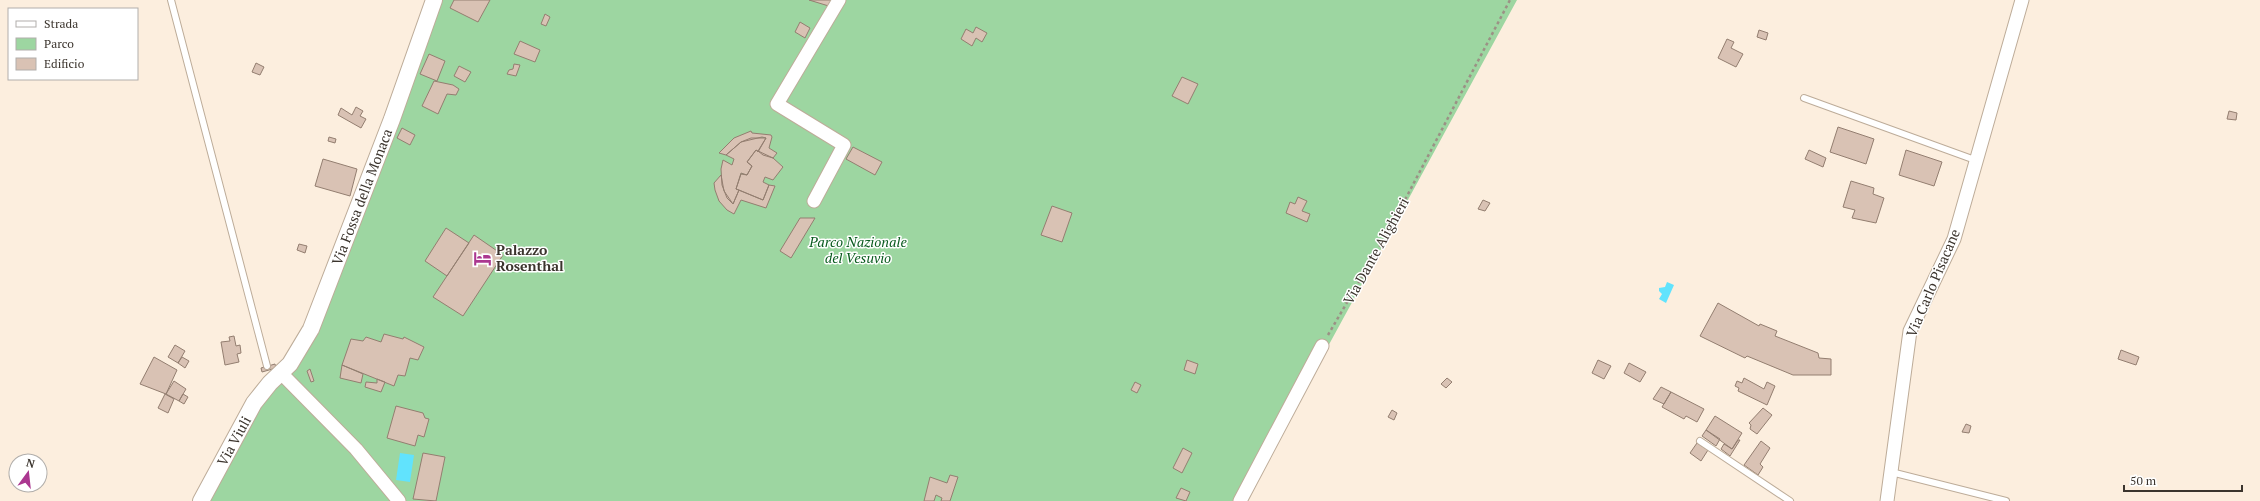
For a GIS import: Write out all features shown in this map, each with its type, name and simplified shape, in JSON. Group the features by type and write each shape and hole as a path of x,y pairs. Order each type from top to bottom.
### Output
{"street":[{"name":"Via Fossa della Monaca","path":"271,373 290,364 311,329 392,119 434,0"},
{"path":"814,201 844,145 777,104 839,0"},
{"name":"Via Carlo Pisacane","path":"1886,501 1910,331 1954,239 1975,160 2022,0"},
{"path":"1240,501 1322,346"},
{"name":"Via Viuli","path":"206,499 254,403 271,373"},
{"path":"271,373 356,449 399,501"}],"lane":[{"path":"171,0 271,373"},
{"path":"1804,98 1975,160"},
{"path":"1700,441 1790,501"},
{"path":"1889,472 2006,501"}],"path":[{"name":"Via Dante Alighieri","path":"1322,346 1388,234 1510,0"}],"green space":[{"name":"Parco Nazionale del Vesuvio","path":"429,0 1517,0 1320,361 1247,501 201,501 291,356 372,157"}],"water":[{"path":"1667,282 1674,285 1666,303 1659,299 1662,294 1659,291 1659,288 1665,287"},
{"path":"400,453 414,455 410,482 396,480"}],"building":[{"path":"454,0 490,0 478,22 450,8"},
{"path":"809,0 834,0 832,7"},
{"path":"545,14 550,17 546,26 541,24"},
{"path":"800,22 810,28 805,38 795,32"},
{"path":"976,27 987,33 982,42 976,38 972,46 961,39 966,29 973,33"},
{"path":"1759,30 1768,33 1766,40 1757,37"},
{"path":"1727,39 1734,42 1731,48 1743,54 1736,67 1718,58"},
{"path":"520,41 540,50 535,62 514,54"},
{"path":"429,54 445,61 437,81 420,74"},
{"path":"256,63 264,67 260,75 252,72"},
{"path":"514,64 520,65 516,76 507,74 509,70 513,69"},
{"path":"459,66 471,72 465,82 454,76"},
{"path":"1182,77 1198,84 1188,104 1172,96"},
{"path":"434,81 453,85 459,89 456,95 447,94 438,114 422,106"},
{"path":"356,107 363,111 360,116 366,119 361,128 338,115 341,108 352,115"},
{"path":"2229,111 2237,113 2236,120 2227,119"},
{"path":"1838,127 1874,139 1866,164 1830,152"},
{"path":"402,128 415,135 410,145 397,138"},
{"path":"751,131 752,133 771,135 772,137 769,148 777,153 773,158 763,155 758,151 766,138 762,137 741,142 726,155 719,153 734,138"},
{"path":"329,137 336,139 335,143 328,141"},
{"path":"751,138 766,138 758,152 756,150 747,162 752,166 747,175 741,173 736,189 739,190 733,204 727,198 722,185 721,169 723,160 732,165 734,159 726,155 741,142"},
{"path":"853,147 882,162 875,175 846,159"},
{"path":"756,150 773,158 783,167 773,180 765,177 763,182 769,185 763,200 736,189 741,174 747,175 752,166 747,162"},
{"path":"1809,150 1826,158 1823,167 1805,159"},
{"path":"1906,150 1942,162 1934,186 1899,175"},
{"path":"323,159 357,169 350,196 315,186"},
{"path":"721,175 724,191 733,204 739,190 763,200 769,185 775,186 766,208 741,200 734,214 727,210 719,201 715,190 714,183"},
{"path":"1851,181 1874,188 1873,194 1884,198 1876,223 1852,218 1855,210 1843,207"},
{"path":"1298,197 1307,201 1302,211 1310,214 1307,222 1286,213 1290,202 1295,204"},
{"path":"1483,200 1490,203 1485,211 1478,209"},
{"path":"1052,206 1072,213 1062,242 1041,235"},
{"path":"800,218 815,218 791,258 780,251"},
{"path":"446,228 469,243 447,276 425,261"},
{"path":"474,235 503,255 463,316 433,297"},
{"path":"299,244 307,246 305,253 297,250"},
{"path":"1718,303 1759,326 1760,324 1777,331 1775,336 1818,353 1819,358 1831,359 1831,375 1793,375 1747,356 1745,358 1700,336"},
{"path":"384,334 403,339 404,337 424,347 418,360 410,358 405,376 398,375 394,386 342,365 351,339 363,341 366,337 381,342"},
{"path":"234,336 236,346 240,345 241,353 237,354 239,362 225,365 221,342 230,341 229,337"},
{"path":"175,345 185,351 178,363 168,357"},
{"path":"2121,350 2139,357 2136,365 2118,359"},
{"path":"154,357 177,370 166,394 140,384"},
{"path":"182,357 189,361 185,368 178,363"},
{"path":"1187,360 1198,364 1195,374 1184,370"},
{"path":"1598,360 1611,366 1604,379 1592,373"},
{"path":"1629,363 1646,372 1640,382 1624,373"},
{"path":"275,364 276,368 262,372 261,368"},
{"path":"342,365 363,374 361,383 340,378"},
{"path":"310,369 314,381 311,382 307,371"},
{"path":"1447,378 1452,382 1446,388 1441,384"},
{"path":"1744,378 1764,389 1767,382 1775,386 1767,405 1738,391 1739,388 1735,386 1737,381 1742,383"},
{"path":"377,379 385,382 381,392 365,387 366,382 377,383"},
{"path":"174,381 186,389 179,401 166,394"},
{"path":"1135,382 1141,385 1137,393 1131,390"},
{"path":"1661,387 1671,392 1664,404 1653,399"},
{"path":"1671,392 1704,409 1697,422 1686,416 1684,419 1662,407"},
{"path":"165,394 174,399 168,413 158,408"},
{"path":"183,394 188,397 184,404 179,401"},
{"path":"396,406 423,413 425,418 429,419 424,437 418,435 415,446 387,438"},
{"path":"1763,408 1772,415 1757,434 1750,429 1751,425 1749,423"},
{"path":"1392,410 1397,413 1394,420 1388,417"},
{"path":"1715,416 1742,433 1732,449 1706,430"},
{"path":"1966,424 1971,426 1969,433 1962,432"},
{"path":"1706,430 1720,439 1716,446 1702,436"},
{"path":"1738,440 1740,440 1730,456 1721,449 1724,444 1732,449"},
{"path":"1761,441 1770,448 1760,464 1763,467 1758,475 1744,465"},
{"path":"1697,443 1708,450 1701,461 1690,453"},
{"path":"1183,448 1192,453 1182,473 1173,468"},
{"path":"423,453 445,457 436,501 413,499"},
{"path":"950,475 958,477 950,501 941,501 942,498 936,495 934,501 924,501 930,477 947,483"},
{"path":"1181,488 1190,492 1186,501 1176,498"}],"place":[{"name":"Palazzo Rosenthal","path":"483,258"}]}
